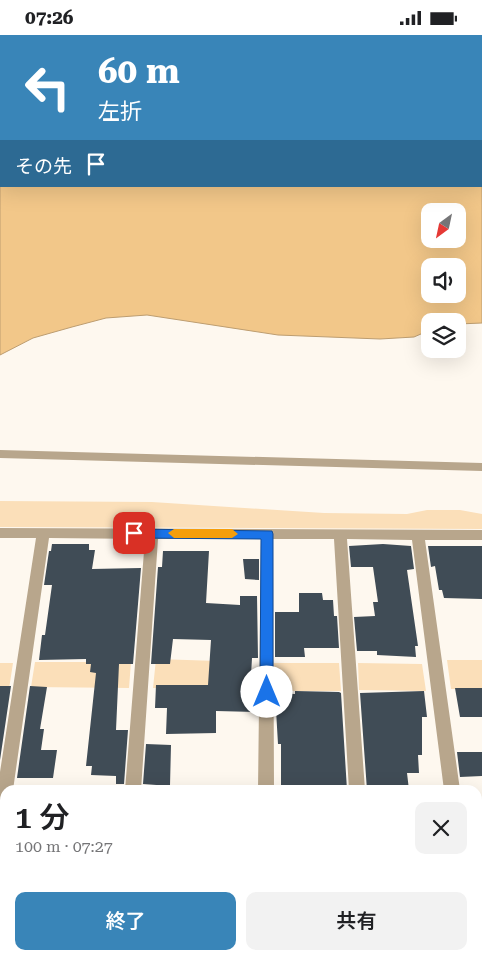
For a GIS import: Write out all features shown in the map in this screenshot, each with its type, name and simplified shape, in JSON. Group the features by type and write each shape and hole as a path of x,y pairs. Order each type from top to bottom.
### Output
{"street":[{"path":"0,454 482,467"},
{"path":"0,533 482,535"},
{"path":"6,785 43,533"},
{"path":"133,785 152,533"},
{"path":"266,785 267,534"},
{"path":"340,534 357,785"},
{"path":"418,534 451,785"}],"shaded area":[{"path":"0,187 482,187 482,323 466,324 466,313 421,313 421,334 414,337 380,339 278,335 147,315 106,318 33,338 0,355"},
{"path":"0,501 152,502 324,513 407,514 427,510 460,510 482,514 482,529 0,527"},
{"path":"156,659 249,662 249,691 153,688"},
{"path":"447,660 482,660 482,689 451,689"},
{"path":"35,662 131,662 129,688 31,687"},
{"path":"0,663 13,663 9,689 0,689"},
{"path":"274,663 339,663 341,691 275,691"},
{"path":"358,663 422,664 426,691 359,690"}],"building":[{"path":"52,544 89,544 89,550 95,550 92,569 141,568 133,664 119,664 116,730 128,730 124,784 116,784 116,776 91,775 92,766 86,766 96,673 90,672 91,664 86,664 86,659 39,660 42,635 45,635 52,585 44,585 49,551 51,551"},
{"path":"383,544 411,546 414,569 407,570 418,646 415,646 416,657 377,655 377,651 357,651 354,617 375,616 373,602 378,602 373,567 351,567 349,546"},
{"path":"428,546 482,546 482,599 444,598 442,590 439,590 435,566 431,567"},
{"path":"163,551 209,551 206,603 240,605 240,596 257,596 258,658 252,658 250,693 257,693 257,712 216,711 216,733 166,734 167,708 155,708 156,685 208,685 211,640 173,639 170,664 151,664 158,567 162,567"},
{"path":"243,559 259,559 259,580 245,579"},
{"path":"299,593 322,593 323,600 333,600 334,616 337,616 339,648 304,648 305,657 275,657 275,612 299,612"},
{"path":"0,686 11,686 0,760"},
{"path":"30,686 47,687 40,729 44,729 41,750 57,750 53,778 17,778"},
{"path":"455,688 482,688 482,717 460,717"},
{"path":"295,691 341,693 347,785 281,785 281,744 278,744 275,693 295,694"},
{"path":"424,691 427,717 422,717 422,755 418,755 419,773 407,773 408,785 367,785 360,693"},
{"path":"146,744 171,745 170,785 143,784"},
{"path":"457,752 482,752 482,776 460,777"}],"slow traffic":[{"path":"174,533 232,534"}],"route":[{"path":"134,533 267,534 267,692"}]}
